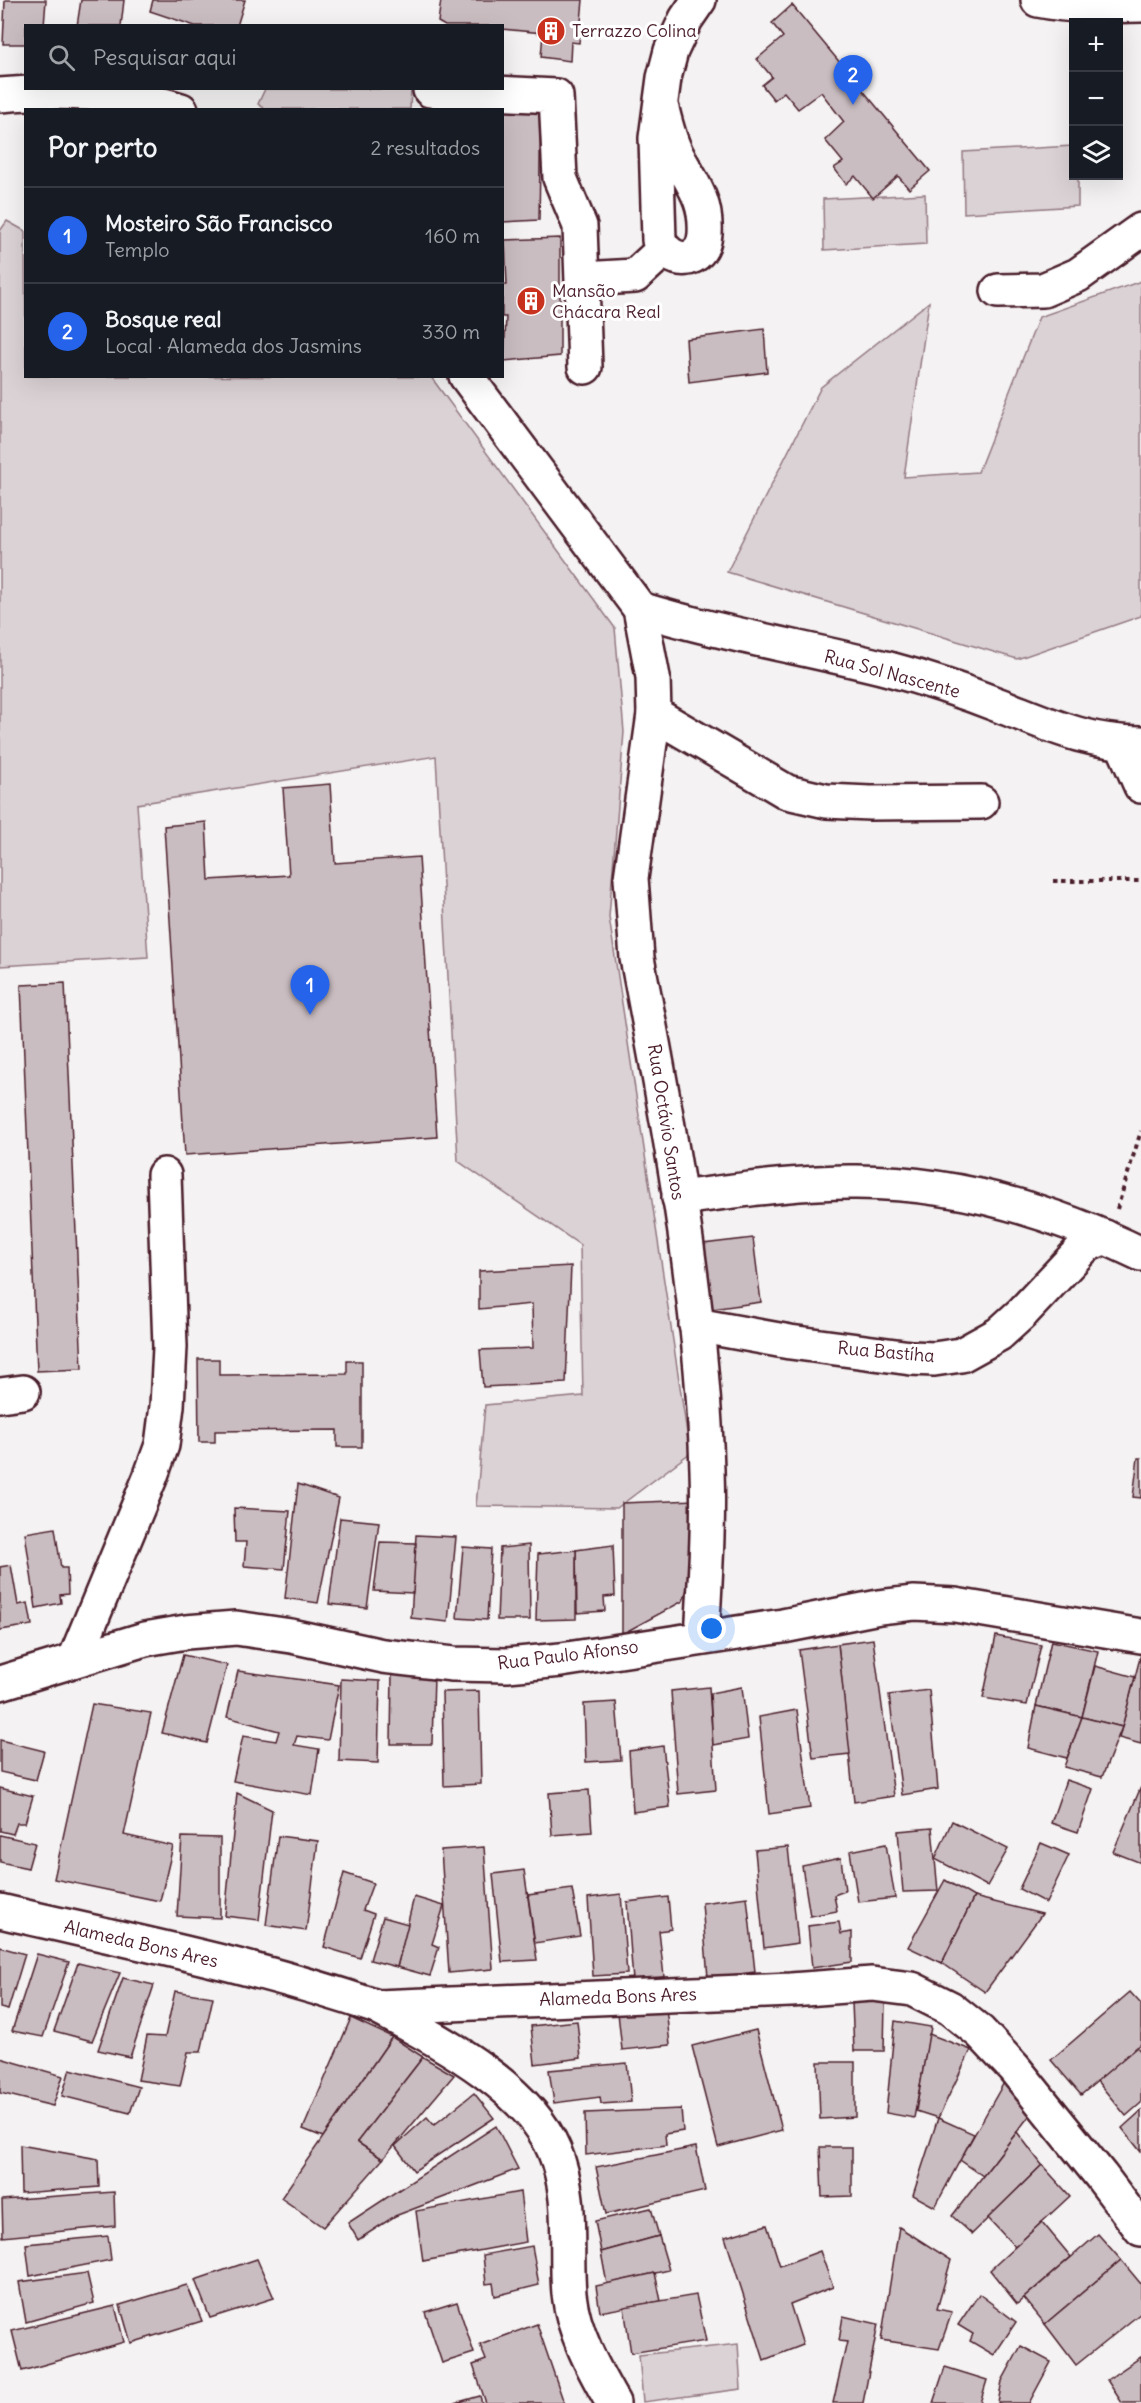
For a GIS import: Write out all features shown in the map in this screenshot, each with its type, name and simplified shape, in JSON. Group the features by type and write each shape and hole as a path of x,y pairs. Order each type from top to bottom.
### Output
{"street":[{"path":"662,109 670,138 704,206 705,235 702,247 694,256 683,259 671,256 663,250 659,240 657,138 664,78 671,51 686,19 699,0"},
{"path":"1038,0 1059,4 1141,5"},
{"path":"430,90 556,96 560,178 580,226 585,367"},
{"path":"0,95 64,92 113,93 174,108"},
{"path":"657,184 691,179"},
{"path":"998,291 1042,290 1078,275 1141,230"},
{"path":"583,279 635,276 663,250"},
{"path":"467,378 640,609"},
{"name":"Rua Octávio Santos","path":"640,609 653,677 654,714 631,878 637,958 679,1198 696,1325 707,1471 702,1638"},
{"name":"Rua Sol Nascente","path":"640,609 681,622 889,669 975,696 1083,737 1131,743"},
{"path":"654,714 787,792 826,801 981,802"},
{"path":"1131,743 1141,786"},
{"path":"75,1659 162,1445 167,1406 170,1347 164,1175"},
{"path":"679,1198 779,1185 853,1182 914,1185 1004,1201 1034,1210 1105,1237 1141,1254"},
{"name":"Rua Bastíha","path":"696,1325 790,1342 911,1358 934,1359 961,1355 999,1334 1085,1246 1105,1237"},
{"name":"Rua Paulo Afonso","path":"0,1683 75,1659 165,1635 236,1628 291,1636 383,1656 464,1664 507,1665 561,1660 783,1626 879,1607 914,1603 955,1605 1141,1636"},
{"name":"Alameda Bons Ares","path":"0,1911 237,1966 326,1989 377,2007 791,1990 872,1984 912,1989 950,2008 980,2032 1014,2068 1141,2229"},
{"path":"377,2007 445,2045 482,2069 538,2123 554,2150 565,2191 569,2241 569,2295 580,2338 613,2403"}],"path":[{"path":"1053,881 1141,881"},
{"path":"1105,1237 1115,1215 1141,1131"}],"shaded area":[{"path":"265,90 411,90 410,108 264,108 258,104"},
{"path":"1069,146 1069,180 1078,180 1078,206 964,213 963,152"},
{"path":"925,194 926,244 824,250 823,199"},
{"path":"7,221 24,230 24,378 432,378 615,628 624,732 609,917 690,1453 617,1508 476,1506 485,1405 583,1396 580,1245 458,1161 436,756 137,804 148,957 0,966 0,231"},
{"path":"1141,281 1141,616 1017,659 727,572 821,387 929,302 904,477 978,472 1039,317"},
{"path":"738,2344 741,2389 643,2402 639,2355"}],"building":[{"path":"5,0 46,0 44,24 24,24 24,44 3,44"},
{"path":"81,0 124,0 121,24 77,24"},
{"path":"153,0 245,0 238,24 189,24 150,11"},
{"name":"Terrazzo Colina","path":"441,0 583,0 579,43 571,42 570,61 541,57 543,33 504,29 504,24 442,24 438,22"},
{"path":"792,5 930,171 909,189 898,176 873,198 855,176 846,184 834,168 843,162 825,140 844,122 821,92 798,109 784,92 774,100 762,85 772,77 757,59 783,37 772,23"},
{"path":"541,108 539,220 504,222 504,110"},
{"name":"Mansão Chácara Real","path":"560,238 560,356 504,361 506,317 504,317 504,285 507,285 505,240"},
{"path":"764,329 767,372 689,382 686,339"},
{"path":"330,784 335,863 419,857 437,1137 185,1155 164,826 206,822 209,880 289,875 283,788"},
{"path":"65,983 82,1369 37,1371 21,985"},
{"path":"753,1238 761,1302 712,1309 703,1244"},
{"path":"571,1266 566,1383 483,1387 480,1350 533,1348 532,1304 479,1309 479,1271"},
{"path":"198,1359 219,1359 219,1375 347,1374 347,1361 362,1361 362,1447 337,1447 337,1430 215,1431 215,1442 199,1442"},
{"path":"1138,1458 1141,1458 1141,1498 1133,1497"},
{"path":"298,1484 339,1498 318,1603 285,1598"},
{"path":"696,1500 699,1554 683,1601 622,1634 622,1503"},
{"path":"234,1508 290,1511 284,1569 244,1566 246,1542 235,1542"},
{"path":"340,1518 379,1522 367,1608 329,1604"},
{"path":"55,1528 61,1568 67,1568 68,1594 60,1595 61,1603 36,1608 25,1533"},
{"path":"416,1535 456,1537 448,1622 411,1618"},
{"path":"380,1542 416,1543 413,1593 374,1591"},
{"path":"529,1545 530,1620 497,1620 500,1548"},
{"path":"613,1545 615,1596 604,1597 605,1611 577,1613 576,1550"},
{"path":"463,1547 491,1549 487,1620 457,1618"},
{"path":"576,1550 576,1619 536,1620 538,1554"},
{"path":"11,1565 18,1605 28,1603 32,1625 0,1630 0,1567"},
{"path":"996,1636 1041,1645 1027,1705 983,1698"},
{"path":"873,1639 894,1796 854,1802 838,1644"},
{"path":"1051,1641 1098,1651 1082,1717 1036,1706"},
{"path":"838,1644 850,1754 813,1758 799,1650"},
{"path":"1141,1654 1141,1744 1119,1738"},
{"path":"183,1655 227,1665 207,1743 162,1733"},
{"path":"1095,1666 1135,1677 1122,1727 1082,1717"},
{"path":"238,1671 339,1685 328,1740 297,1736 294,1745 319,1749 312,1795 233,1781 243,1736 276,1741 279,1731 227,1717"},
{"path":"392,1672 434,1676 432,1744 391,1744"},
{"path":"341,1679 380,1681 378,1763 339,1761"},
{"path":"709,1687 716,1790 678,1794 671,1691"},
{"path":"742,1687 748,1739 713,1745 710,1693"},
{"path":"929,1690 938,1789 902,1795 889,1695"},
{"path":"479,1691 481,1784 444,1786 442,1692"},
{"path":"616,1702 621,1760 586,1762 584,1704"},
{"path":"92,1704 151,1713 124,1835 173,1846 160,1901 54,1879"},
{"path":"1036,1706 1082,1717 1067,1758 1028,1748"},
{"path":"797,1710 810,1808 769,1814 759,1717"},
{"path":"1082,1717 1122,1727 1102,1777 1064,1767"},
{"path":"0,1740 44,1751 36,1780 0,1772"},
{"path":"663,1746 670,1807 633,1812 629,1751"},
{"path":"1066,1780 1093,1789 1078,1832 1051,1823"},
{"path":"1141,1787 1141,1863 1113,1852"},
{"path":"0,1788 33,1796 25,1823 17,1823 13,1834 0,1831"},
{"path":"589,1790 592,1832 552,1835 549,1793"},
{"path":"237,1793 272,1810 259,1920 225,1916"},
{"path":"952,1821 1008,1849 987,1886 935,1859"},
{"path":"932,1828 938,1891 903,1892 898,1831"},
{"path":"0,1835 35,1843 28,1868 0,1862"},
{"path":"278,1836 318,1841 306,1931 266,1925"},
{"path":"182,1837 220,1838 220,1918 177,1916"},
{"path":"1041,1843 1069,1855 1046,1903 1019,1889"},
{"path":"886,1844 895,1898 858,1902 850,1851"},
{"path":"484,1847 493,1969 449,1973 441,1850"},
{"path":"788,1847 798,1943 764,1948 755,1850"},
{"path":"841,1858 845,1891 834,1895 837,1911 810,1916 802,1866"},
{"path":"524,1870 537,1960 502,1962 493,1874"},
{"path":"344,1873 373,1883 363,1910 374,1914 360,1958 324,1947"},
{"path":"945,1880 974,1897 942,1963 908,1947"},
{"path":"572,1889 580,1936 535,1943 528,1895"},
{"path":"621,1894 627,1974 593,1976 588,1898"},
{"path":"414,1897 444,1906 432,1944 439,1947 430,1976 397,1967"},
{"path":"668,1897 671,1929 659,1931 664,1977 633,1981 627,1902"},
{"path":"747,1897 755,1972 708,1978 702,1903"},
{"path":"974,1897 1042,1914 985,1992 942,1963"},
{"path":"383,1917 408,1924 397,1967 370,1960"},
{"path":"839,1922 841,1934 852,1932 852,1962 812,1968 808,1926"},
{"path":"0,1947 25,1954 8,2010 0,2008"},
{"path":"37,1954 69,1962 43,2037 12,2031"},
{"path":"78,1963 120,1973 92,2041 54,2031"},
{"path":"123,1978 154,1985 130,2057 98,2050"},
{"path":"175,1991 213,1997 201,2052 188,2052 180,2086 138,2080 147,2036 165,2037"},
{"path":"1130,1992 1141,2004 1141,2044 1081,2095 1051,2060"},
{"path":"852,2002 885,2002 884,2051 854,2051"},
{"path":"666,2008 670,2045 622,2050 618,2013"},
{"path":"351,2018 392,2037 323,2137 303,2129"},
{"path":"577,2021 581,2058 535,2064 531,2026"},
{"path":"895,2021 931,2027 914,2118 886,2113"},
{"path":"756,2030 782,2130 718,2147 692,2046"},
{"path":"929,2034 971,2050 938,2118 916,2111"},
{"path":"392,2037 423,2057 357,2142 383,2159 323,2227 281,2198"},
{"path":"1137,2047 1141,2052 1141,2103 1126,2116 1097,2081"},
{"path":"423,2057 454,2075 383,2159 357,2142"},
{"path":"0,2058 63,2076 53,2106 0,2093"},
{"path":"818,2062 855,2062 855,2117 820,2119"},
{"path":"627,2063 631,2102 601,2104 600,2097 554,2103 549,2070"},
{"path":"70,2069 139,2087 130,2113 62,2096"},
{"path":"1006,2079 1033,2111 983,2176 960,2160"},
{"path":"474,2093 494,2118 414,2171 395,2146 427,2117 434,2125"},
{"path":"681,2109 683,2131 665,2134 666,2145 586,2155 585,2113"},
{"path":"1141,2111 1141,2152 1122,2128"},
{"path":"938,2118 974,2134 935,2207 913,2195"},
{"path":"496,2126 518,2169 395,2216 358,2240 348,2223"},
{"path":"1017,2132 1042,2165 972,2234 952,2216"},
{"path":"20,2145 98,2159 99,2187 21,2193"},
{"path":"696,2147 705,2191 606,2214 596,2167"},
{"path":"820,2147 852,2147 852,2196 822,2197"},
{"path":"1042,2165 1070,2196 1015,2247 988,2218"},
{"path":"114,2192 115,2226 3,2237 2,2200"},
{"path":"520,2192 526,2242 423,2261 416,2211"},
{"path":"651,2208 659,2236 601,2252 595,2221"},
{"path":"1042,2222 1071,2257 1017,2304 990,2270"},
{"path":"767,2225 780,2266 820,2251 833,2287 790,2304 803,2345 764,2360 725,2237"},
{"path":"899,2227 951,2260 937,2309 952,2312 939,2349 881,2340"},
{"path":"1098,2234 1121,2260 1045,2324 1024,2298"},
{"path":"108,2236 111,2260 30,2276 26,2244"},
{"path":"659,2236 669,2270 607,2284 601,2252"},
{"path":"532,2246 539,2285 495,2296 493,2283 486,2284 483,2255"},
{"path":"257,2259 274,2298 210,2318 195,2280"},
{"path":"1121,2260 1141,2284 1141,2313 1076,2365 1045,2324"},
{"path":"87,2273 94,2303 26,2322 19,2282"},
{"path":"655,2273 661,2301 600,2312 596,2286"},
{"path":"187,2285 202,2321 131,2343 120,2305"},
{"path":"979,2294 1016,2322 994,2355 970,2341 973,2334 958,2325"},
{"path":"696,2295 706,2341 631,2353 624,2307"},
{"path":"457,2302 474,2353 442,2363 425,2312"},
{"path":"115,2306 124,2342 22,2371 12,2331"},
{"path":"843,2316 878,2324 863,2403 833,2403 847,2342 839,2341"},
{"path":"537,2324 564,2403 486,2403 473,2365 486,2360 480,2345"},
{"path":"1021,2346 1051,2362 1029,2403 998,2403 1002,2381"},
{"path":"1141,2357 1141,2403 1122,2403 1107,2380"},
{"path":"945,2367 987,2380 980,2403 933,2403"},
{"path":"480,2396 482,2403 455,2403"}],"place":[{"name":"Terrazzo Colina","path":"551,31"},
{"name":"Bosque real","path":"853,105"},
{"name":"Mansão Chácara Real","path":"531,301"},
{"name":"Mosteiro São Francisco","path":"310,1015"}]}
